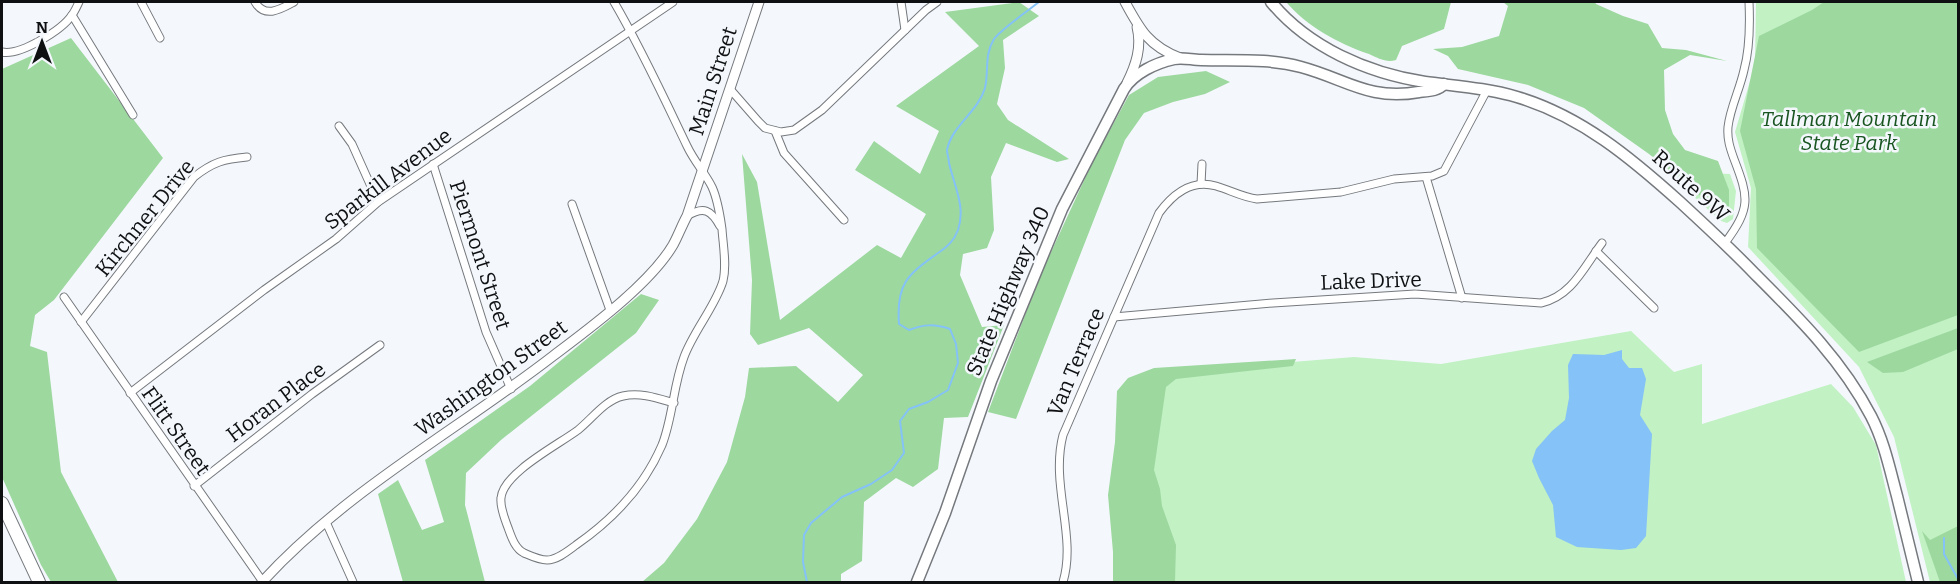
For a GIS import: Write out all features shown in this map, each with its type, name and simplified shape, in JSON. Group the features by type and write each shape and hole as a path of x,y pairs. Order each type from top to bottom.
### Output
{"highway":[{"path":"2,503 39,582"}],"main road":[{"name":"Main Street","path":"702,172 759,2"},
{"path":"1125,2 1141,31 1152,43 1180,58"},
{"name":"Route 9W","path":"1271,2 1305,35 1338,54 1394,75 1517,97 1546,108 1600,137 1638,164 1725,243 1824,345 1860,396 1873,419 1882,443 1917,582"},
{"name":"State Highway 340","path":"917,582 945,513 991,381 1062,208 1134,68 1140,38 1134,20"},
{"path":"1124,89 1131,80 1143,72 1166,61 1180,58 1285,63 1386,95 1404,95 1436,89 1444,84"},
{"name":"Washington Street","path":"262,582 286,557 326,522 406,462 511,389 610,310 657,267 673,245 687,216 702,172"}],"street":[{"path":"2,52 8,54 49,35 61,27 72,15 79,2"},
{"path":"141,2 160,39"},
{"path":"255,2 266,11 276,11 294,2"},
{"path":"614,2 717,201 722,230 723,282 690,341 683,360 674,403 661,446 648,472 630,496 612,518 562,555 548,560 534,558 520,551 512,539 503,514 501,497 506,484 516,472 579,429 619,396 633,394 674,403"},
{"path":"901,2 905,30"},
{"path":"730,89 760,123 775,131 790,131 810,119 926,10 938,2"},
{"path":"1725,243 1739,225 1744,212 1745,197 1742,179 1727,136 1748,49 1749,2"},
{"name":"Sparkill Avenue","path":"130,393 264,290 336,239 378,202 669,3"},
{"path":"72,15 133,115"},
{"path":"1202,164 1201,184 1257,199 1341,192 1394,179 1432,176 1444,171 1487,90"},
{"path":"339,126 352,144 378,202"},
{"path":"775,131 784,153 844,220"},
{"name":"Kirchner Drive","path":"81,322 194,177 209,165 220,161 247,158"},
{"name":"Piermont Street","path":"433,164 486,332 511,389"},
{"path":"1426,177 1462,298"},
{"name":"Van Terrace","path":"1063,582 1067,572 1067,555 1058,470 1063,435 1159,213 1169,199 1184,188 1201,184"},
{"path":"572,204 610,310"},
{"path":"687,216 697,210 706,211 714,216 722,230"},
{"name":"Lake Drive","path":"1114,316 1414,294 1533,304 1549,302 1572,286 1602,243"},
{"path":"1596,251 1654,308"},
{"name":"Flitt Street","path":"64,297 262,582"},
{"name":"Horan Place","path":"194,486 312,394 380,345"},
{"path":"326,522 353,582"}],"green space":[{"path":"1019,2 1039,16 1003,40 1005,68 997,104 1008,120 1069,159 1057,162 1006,143 991,177 994,230 987,248 963,254 960,275 982,327 1004,325 968,417 944,418 938,469 913,487 896,478 864,502 862,561 841,574 841,582 642,582 664,563 697,519 727,462 745,397 749,368 796,366 838,402 863,375 809,328 758,345 750,334 752,280 742,154 757,182 780,320 877,245 901,258 926,214 855,170 874,141 920,174 939,131 896,106 979,46 945,12"},
{"path":"1286,2 1451,2 1444,29 1402,46 1396,60 1389,61 1346,45 1324,33"},
{"path":"1503,2 1595,2 1623,16 1648,24 1662,48 1686,50 1727,61 1690,55 1664,70 1665,110 1673,134 1685,150 1718,161 1729,190 1729,210 1720,212 1649,154 1584,108 1528,85 1458,69 1448,56 1433,49 1462,47 1499,36 1508,6"},
{"name":"Tallman Mountain State Park","path":"1756,2 1958,2 1958,582 1930,582 1894,437 1859,367 1748,247 1751,188 1735,132 1755,64"},
{"name":"Tallman Mountain State Park","path":"1824,2 1958,2 1958,315 1859,352 1757,248 1756,189 1740,131 1759,36"},
{"path":"71,38 163,158 54,300 35,315 30,346 47,352 61,472 118,582 51,582 41,565 2,477 2,69"},
{"path":"1206,71 1230,82 1205,94 1173,102 1144,113 1125,140 1016,419 988,412 1040,276 1093,161 1129,95 1158,77"},
{"name":"Tallman Mountain State Park","path":"1665,171 1730,174 1736,191 1733,219 1727,223 1721,221"},
{"path":"641,294 659,300 636,333 501,440 466,473 465,505 485,582 403,582 378,494 398,480 422,530 444,522 425,460 530,386"},
{"path":"1958,328 1958,349 1903,372 1883,373 1867,362"},
{"path":"1631,331 1674,372 1702,364 1702,424 1831,384 1853,407 1876,445 1906,582 1158,582 1144,475 1157,373 1354,357 1441,364"},
{"path":"1296,359 1293,366 1176,379 1166,387 1154,470 1162,506 1176,545 1175,582 1113,582 1108,495 1115,442 1117,391 1128,378 1154,368"},
{"path":"1958,526 1958,582 1940,582 1922,531 1930,540"}],"water":[{"path":"1622,350 1622,359 1629,368 1642,368 1646,379 1640,415 1652,434 1646,536 1636,548 1621,550 1577,547 1556,537 1553,505 1532,461 1536,449 1565,420 1569,398 1568,365 1573,354 1604,355"}],"waterway":[{"path":"807,582 803,562 804,535 811,523 842,497 871,484 892,470 904,453 900,421 909,409 928,402 948,390 958,363 956,344 950,329 930,325 909,330 899,324 899,299 911,275 947,246 958,230 960,204 947,150 954,133 982,97 991,45 1002,31 1039,2"},
{"path":"1944,538 1944,554 1958,579"}]}
